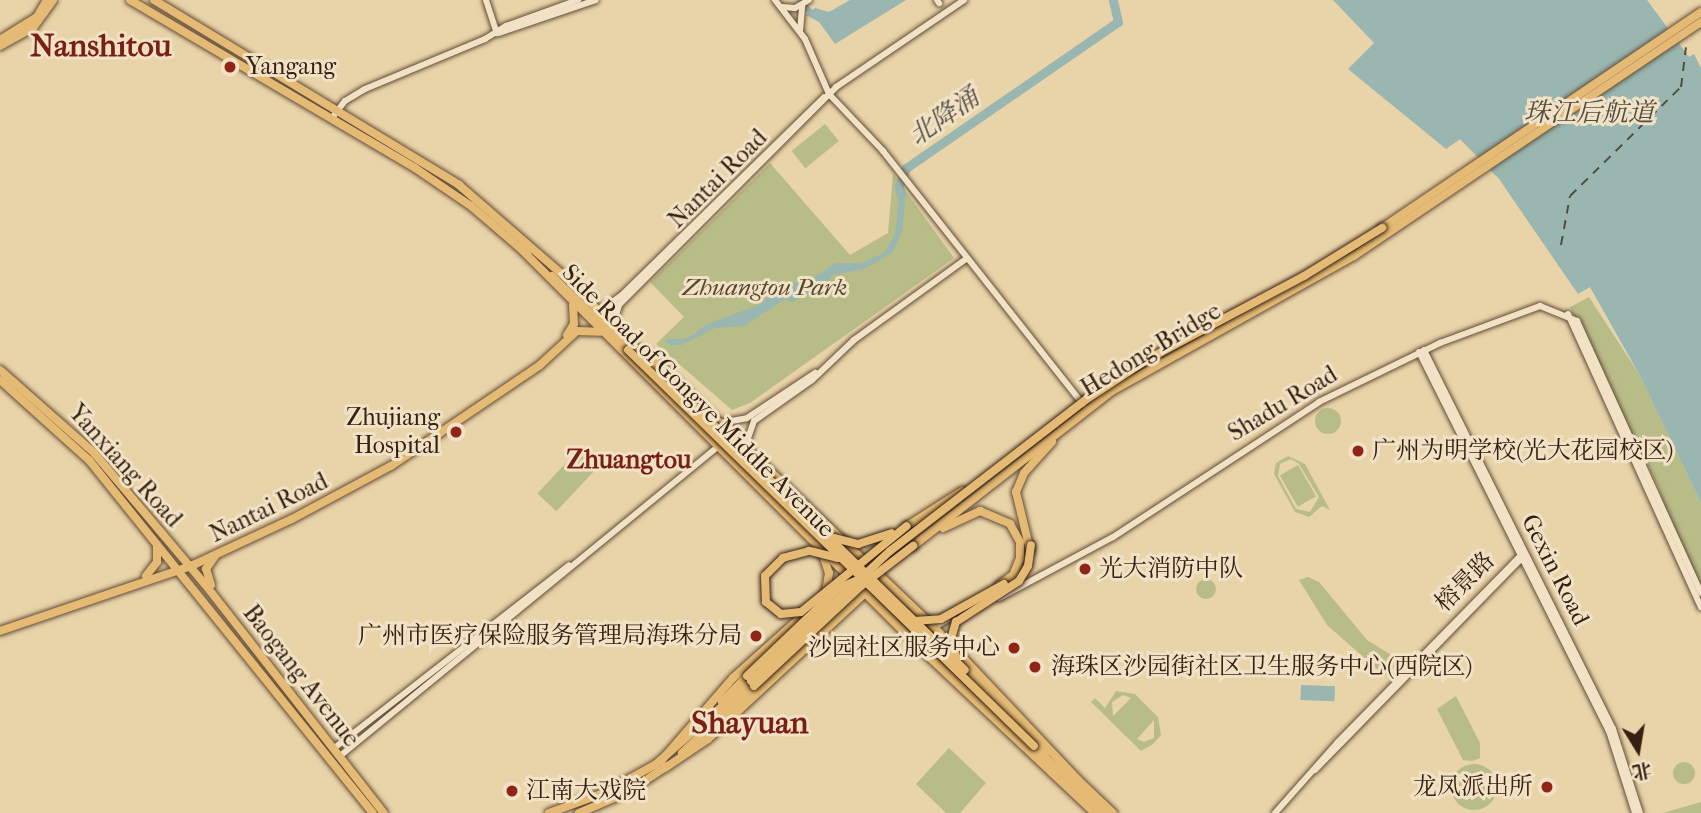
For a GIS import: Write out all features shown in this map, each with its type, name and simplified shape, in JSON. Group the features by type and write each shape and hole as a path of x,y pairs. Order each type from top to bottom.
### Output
{"main road":[{"path":"0,40 37,17 47,0"},
{"path":"0,46 33,28 53,0"},
{"path":"130,0 439,183 523,251 687,399 965,670 1103,813"},
{"path":"154,0 167,3 477,198 600,311 629,346 853,575 896,611 1113,813"},
{"name":"Hedong Bridge","path":"980,480 1126,373 1338,257 1701,12"},
{"name":"Hedong Bridge","path":"663,765 751,681 861,586 1069,423 1152,366 1354,256 1701,22"},
{"name":"Side Road of Gongye Middle Avenue","path":"523,251 573,305 820,549 853,575"},
{"name":"Nantai Road","path":"189,565 396,458 543,357 572,330 573,305"},
{"name":"Nantai Road","path":"0,625 216,555 375,476 540,365 577,331 600,332"},
{"name":"Side Road of Gongye Middle Avenue","path":"629,346 654,359 866,562 880,562 882,576"},
{"name":"Yanxiang Road","path":"0,370 84,442 189,565"},
{"name":"Yanxiang Road","path":"0,380 82,452 178,568"},
{"path":"965,670 951,646 955,625 963,615 1019,581 1028,566 1031,545 1016,509 1017,488 1024,473 1069,423"},
{"path":"761,461 798,503 845,543 866,542 907,526"},
{"path":"980,480 907,526 853,566 847,571 809,607 802,612 781,614 764,597 769,569 798,552 832,555 843,561 850,567 853,575 865,593 939,667 1095,813"},
{"path":"579,813 615,799 663,765 705,722 883,557 980,480"},
{"path":"892,600 919,618 942,617 1011,578 1021,553 1012,527 984,512 964,515 913,546"},
{"path":"796,525 837,556 850,545"},
{"path":"146,576 158,557 154,539"},
{"path":"896,611 919,622 946,617 1018,574 1031,545"},
{"path":"820,549 829,573 825,596"},
{"path":"216,555 206,569 216,598"},
{"path":"663,765 733,678 866,562"},
{"name":"Baogang Avenue","path":"189,565 384,813"},
{"name":"Nantai Road","path":"0,631 178,568"},
{"name":"Baogang Avenue","path":"178,568 373,813"},
{"path":"549,813 606,792 663,765 708,739 882,576 944,636 1080,782"},
{"path":"751,681 842,585 862,580 885,592"},
{"path":"846,610 867,604 882,610"},
{"path":"939,667 945,654 957,650"}],"street":[{"path":"486,0 497,33"},
{"path":"332,118 338,109 365,89 578,0"},
{"path":"497,33 596,0"},
{"path":"777,2 788,8 802,5 809,0"},
{"name":"Nantai Road","path":"600,311 615,301 829,94 964,0"},
{"path":"777,2 801,33 821,67 829,94 874,140 1083,404"},
{"path":"801,33 802,5"},
{"name":"Nantai Road","path":"613,325 615,311 623,301 829,94"},
{"path":"745,447 754,421 831,363 853,340 967,259"},
{"name":"Shadu Road","path":"925,653 944,636 1034,576 1113,537 1291,417 1421,351 1536,306 1568,314"},
{"path":"1568,314 1577,321 1655,484 1670,528 1701,593"},
{"path":"1568,314 1701,607"},
{"name":"Gexin Road","path":"1421,351 1613,741 1635,813"},
{"path":"720,423 747,418 831,363"},
{"path":"340,757 717,447"},
{"path":"743,473 744,457 761,461"},
{"path":"333,748 550,577 586,555"},
{"name":"Gexin Road","path":"1522,555 1614,729 1640,813"},
{"name":"榕景路","path":"1275,813 1522,555"},
{"name":"Shadu Road","path":"934,627 1017,580 1034,576"},
{"path":"195,588 204,583"},
{"path":"290,707 298,701"},
{"path":"302,722 305,716 310,717"}],"green space":[{"path":"825,124 839,141 805,168 792,151"},
{"name":"Zhuangtou Park","path":"770,163 850,255 888,233 893,174 954,258 750,403 732,410 656,344 684,317 650,282"},
{"path":"1589,297 1639,374 1701,503 1701,587 1670,524 1659,488 1570,307"},
{"path":"1328,408 1337,412 1341,421 1337,430 1328,434 1319,430 1315,421 1319,412"},
{"path":"579,449 598,467 556,511 537,494"},
{"path":"1288,456 1305,464 1330,510 1322,506 1309,517 1295,512 1274,474 1276,463","holes":["1291,459 1299,464 1319,497 1310,512 1296,509 1278,476 1280,464"]},
{"path":"1298,465 1316,496 1298,507 1280,476"},
{"path":"1308,577 1319,582 1367,640 1401,661 1385,676 1327,625 1299,580"},
{"path":"1206,579 1213,582 1216,589 1213,596 1206,599 1199,596 1196,589 1199,582"},
{"path":"1116,691 1135,694 1158,717 1161,735 1141,751 1091,702 1095,698 1105,708","holes":["1123,695 1131,698 1113,716 1112,702","1154,720 1154,738 1144,742 1137,739"]},
{"path":"1456,696 1480,743 1480,758 1473,761 1463,760 1437,709"},
{"path":"949,748 986,783 960,813 946,813 916,784"},
{"path":"1684,762 1692,765 1695,773 1692,781 1684,784 1676,781 1673,773 1676,765"},
{"path":"1474,764 1491,770 1497,787 1491,804 1474,810 1457,804 1451,787 1457,770"},
{"path":"1701,802 1701,813 1663,813"}],"water":[{"path":"850,0 906,0 835,44 819,22 806,15 815,8 829,12"},
{"name":"珠江后航道","path":"1333,0 1647,0 1689,57 1694,54 1701,68 1701,503 1639,374 1590,287 1578,294 1499,179 1460,139 1446,149 1348,69 1374,43"},
{"path":"900,187 905,202 902,232 892,253 864,269 833,275 821,289 792,302 785,299 744,326 715,328 682,345 669,345 665,340 688,338 708,324 761,304 780,283 805,283 836,263 861,263 884,253 895,235"},
{"path":"1301,685 1335,686 1334,701 1300,700"}],"waterway":[{"path":"799,0 814,15"},
{"name":"北降涌","path":"901,195 899,186 906,168 1118,22 1113,0"}],"ferry route":[{"path":"1561,245 1570,196 1681,87 1686,47"}],"place":[{"name":"Yangang","path":"230,67"},
{"name":"Zhujiang Hospital","path":"456,432"},
{"name":"广州为明学校(光大花园校区)","path":"1358,451"},
{"name":"光大消防中队","path":"1085,569"},
{"name":"广州市医疗保险服务管理局海珠分局","path":"756,636"},
{"name":"沙园社区服务中心","path":"1014,648"},
{"name":"海珠区沙园街社区卫生服务中心(西院区)","path":"1035,667"},
{"name":"龙凤派出所","path":"1547,787"},
{"name":"江南大戏院","path":"512,791"}],"district":[{"name":"Nanshitou","path":"101,46"},
{"name":"Zhuangtou","path":"629,460"},
{"name":"Shayuan","path":"750,723"}]}
